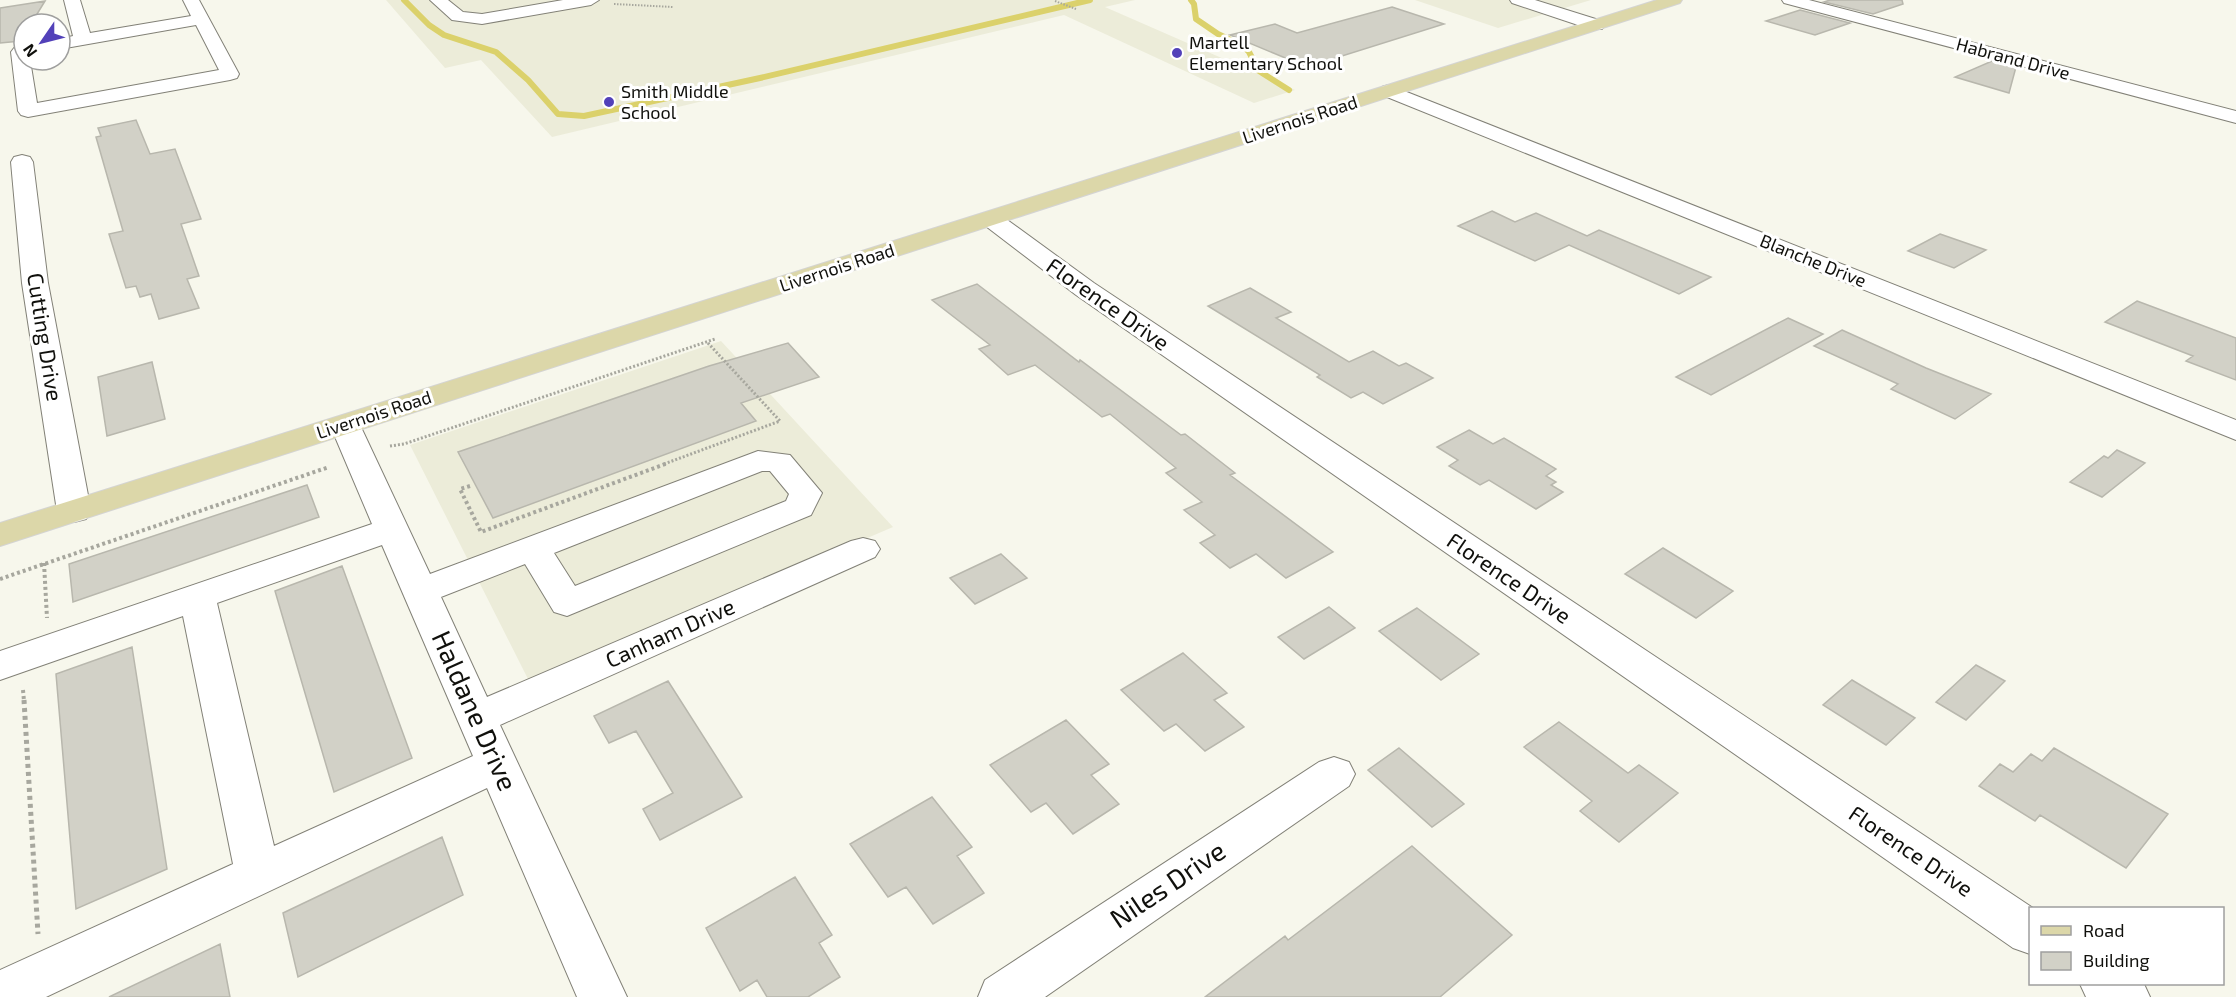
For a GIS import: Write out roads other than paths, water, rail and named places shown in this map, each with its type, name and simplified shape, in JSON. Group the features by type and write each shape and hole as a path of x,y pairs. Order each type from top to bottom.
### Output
{"main road":[{"name":"Livernois Road","path":"0,535 1668,1"}],"street":[{"path":"24,72 28,111 230,74 191,0"},
{"path":"443,4 469,7 505,0"},
{"path":"443,4 458,16 482,19 591,0"},
{"path":"1518,0 1596,25"},
{"name":"Habrand Drive","path":"1790,0 2236,117"},
{"path":"78,1 83,39"},
{"path":"72,41 201,19"},
{"name":"Blanche Drive","path":"1389,91 2236,431"},
{"name":"Cutting Drive","path":"22,162 35,283 74,511"},
{"name":"Florence Drive","path":"991,219 1085,289 2029,932"},
{"name":"Haldane Drive","path":"345,425 602,997"},
{"path":"421,591 758,461 778,462 806,493 799,508 567,603 534,549"},
{"path":"11,672 198,599 393,528"},
{"name":"Canham Drive","path":"478,718 864,549"},
{"path":"198,599 258,873"},
{"path":"0,994 497,764"},
{"name":"Niles Drive","path":"1003,997 1334,774"},
{"path":"2107,985 2125,997"}],"waterway":[{"path":"404,0 429,25 444,35 496,52 528,80 558,114 584,116 760,78 1090,0"},
{"path":"1191,0 1194,4 1196,19 1218,34 1243,46 1249,52 1259,71 1289,90"}],"place":[{"name":"Martell Elementary School","path":"1177,53"},
{"name":"Smith Middle School","path":"609,102"}]}
